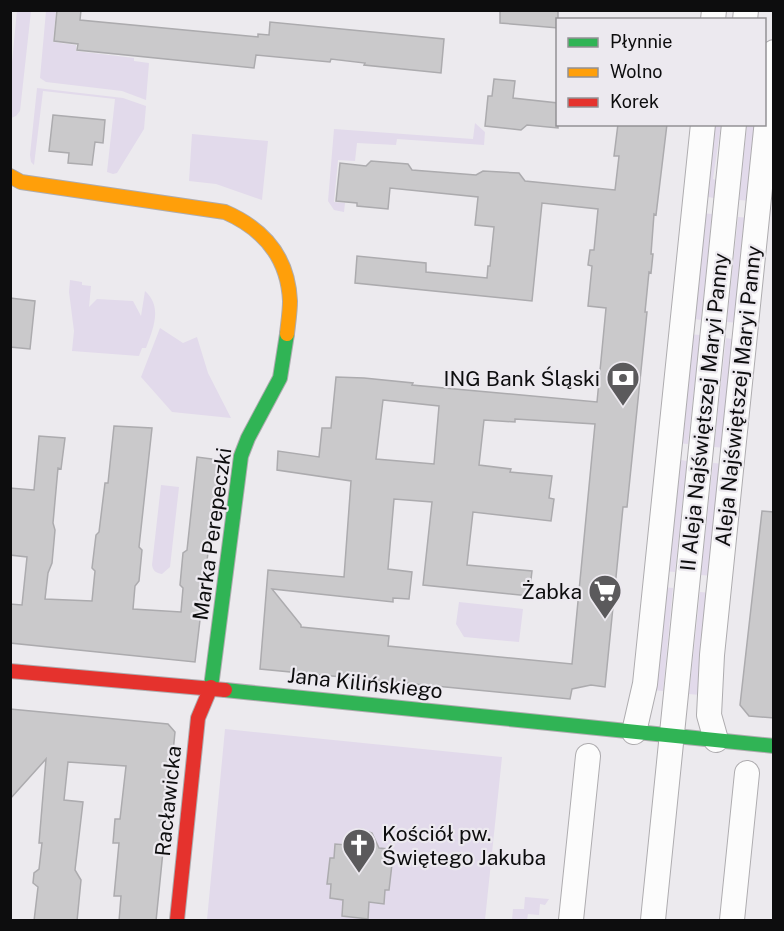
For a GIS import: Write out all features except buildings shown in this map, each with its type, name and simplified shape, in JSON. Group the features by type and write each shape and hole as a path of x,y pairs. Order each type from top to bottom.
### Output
{"street":[{"name":"Aleja Najświętszej Maryi Panny","path":"716,740 709,715 712,655 774,52"},
{"path":"634,732 644,690 703,126"},
{"name":"II Aleja Najświętszej Maryi Panny","path":"670,735 734,126"},
{"name":"Marka Perepeczki","path":"10,176 21,182 225,212 245,221 267,239 287,279 290,303 284,362 280,378 241,456 211,688"},
{"name":"Jana Kilińskiego","path":"10,671 211,688 774,746"},
{"name":"Racławicka","path":"177,921 198,718 211,688"},
{"path":"652,921 670,735"},
{"path":"571,921 588,756"},
{"path":"732,921 747,773"}],"shaded area":[{"path":"17,10 31,11 20,111 11,118 11,73"},
{"path":"46,11 56,11 53,42 76,45 76,51 134,58 134,61 149,63 146,100 122,91 46,82 40,78"},
{"path":"37,88 123,98 146,106 144,129 117,173 107,172 115,99 43,91 34,165 31,162"},
{"path":"475,123 485,132 484,145 397,139 396,145 357,143 355,161 338,160 334,202 345,203 344,212 334,210 328,201 334,129 473,139"},
{"path":"709,126 721,126 713,179 716,180 714,198 702,196"},
{"path":"747,126 759,126 751,201 739,200"},
{"path":"192,134 268,141 262,200 216,184 189,181"},
{"path":"700,213 712,214 701,320 689,318"},
{"path":"738,217 750,218 739,323 727,322"},
{"path":"70,280 91,286 89,307 97,299 133,301 141,316 145,291 154,304 155,318 146,348 142,348 139,356 72,351 74,331 69,292"},
{"path":"160,328 183,343 197,337 208,373 231,418 172,412 141,377"},
{"path":"688,334 700,335 688,444 676,443"},
{"path":"726,338 738,340 726,448 714,447"},
{"path":"675,459 687,461 675,572 663,571"},
{"path":"713,463 725,464 713,576 701,575"},
{"path":"161,485 179,487 170,567 162,574 155,571 152,565"},
{"path":"662,587 673,588 663,691 651,690"},
{"path":"700,592 711,593 700,695 689,694"},
{"path":"459,602 523,609 519,642 464,637 456,624"},
{"path":"225,729 502,757 485,920 207,920"},
{"path":"525,897 549,899 545,905 540,904 539,915 528,914 527,920 512,920 513,909 524,909"}],"traffic: fast":[{"path":"211,687 241,456 280,378 287,334"},
{"path":"225,690 774,746"}],"traffic: slow":[{"path":"10,176 21,182 225,212 239,219 262,236 279,258 288,285 290,301 287,334"}],"traffic: jam":[{"path":"10,671 225,690"},
{"path":"177,920 198,718 211,687"}],"place":[{"name":"ING Bank Śląski","path":"623,407"},
{"name":"Żabka","path":"605,620"},
{"name":"Kościół pw. Świętego Jakuba","path":"359,874"}]}
